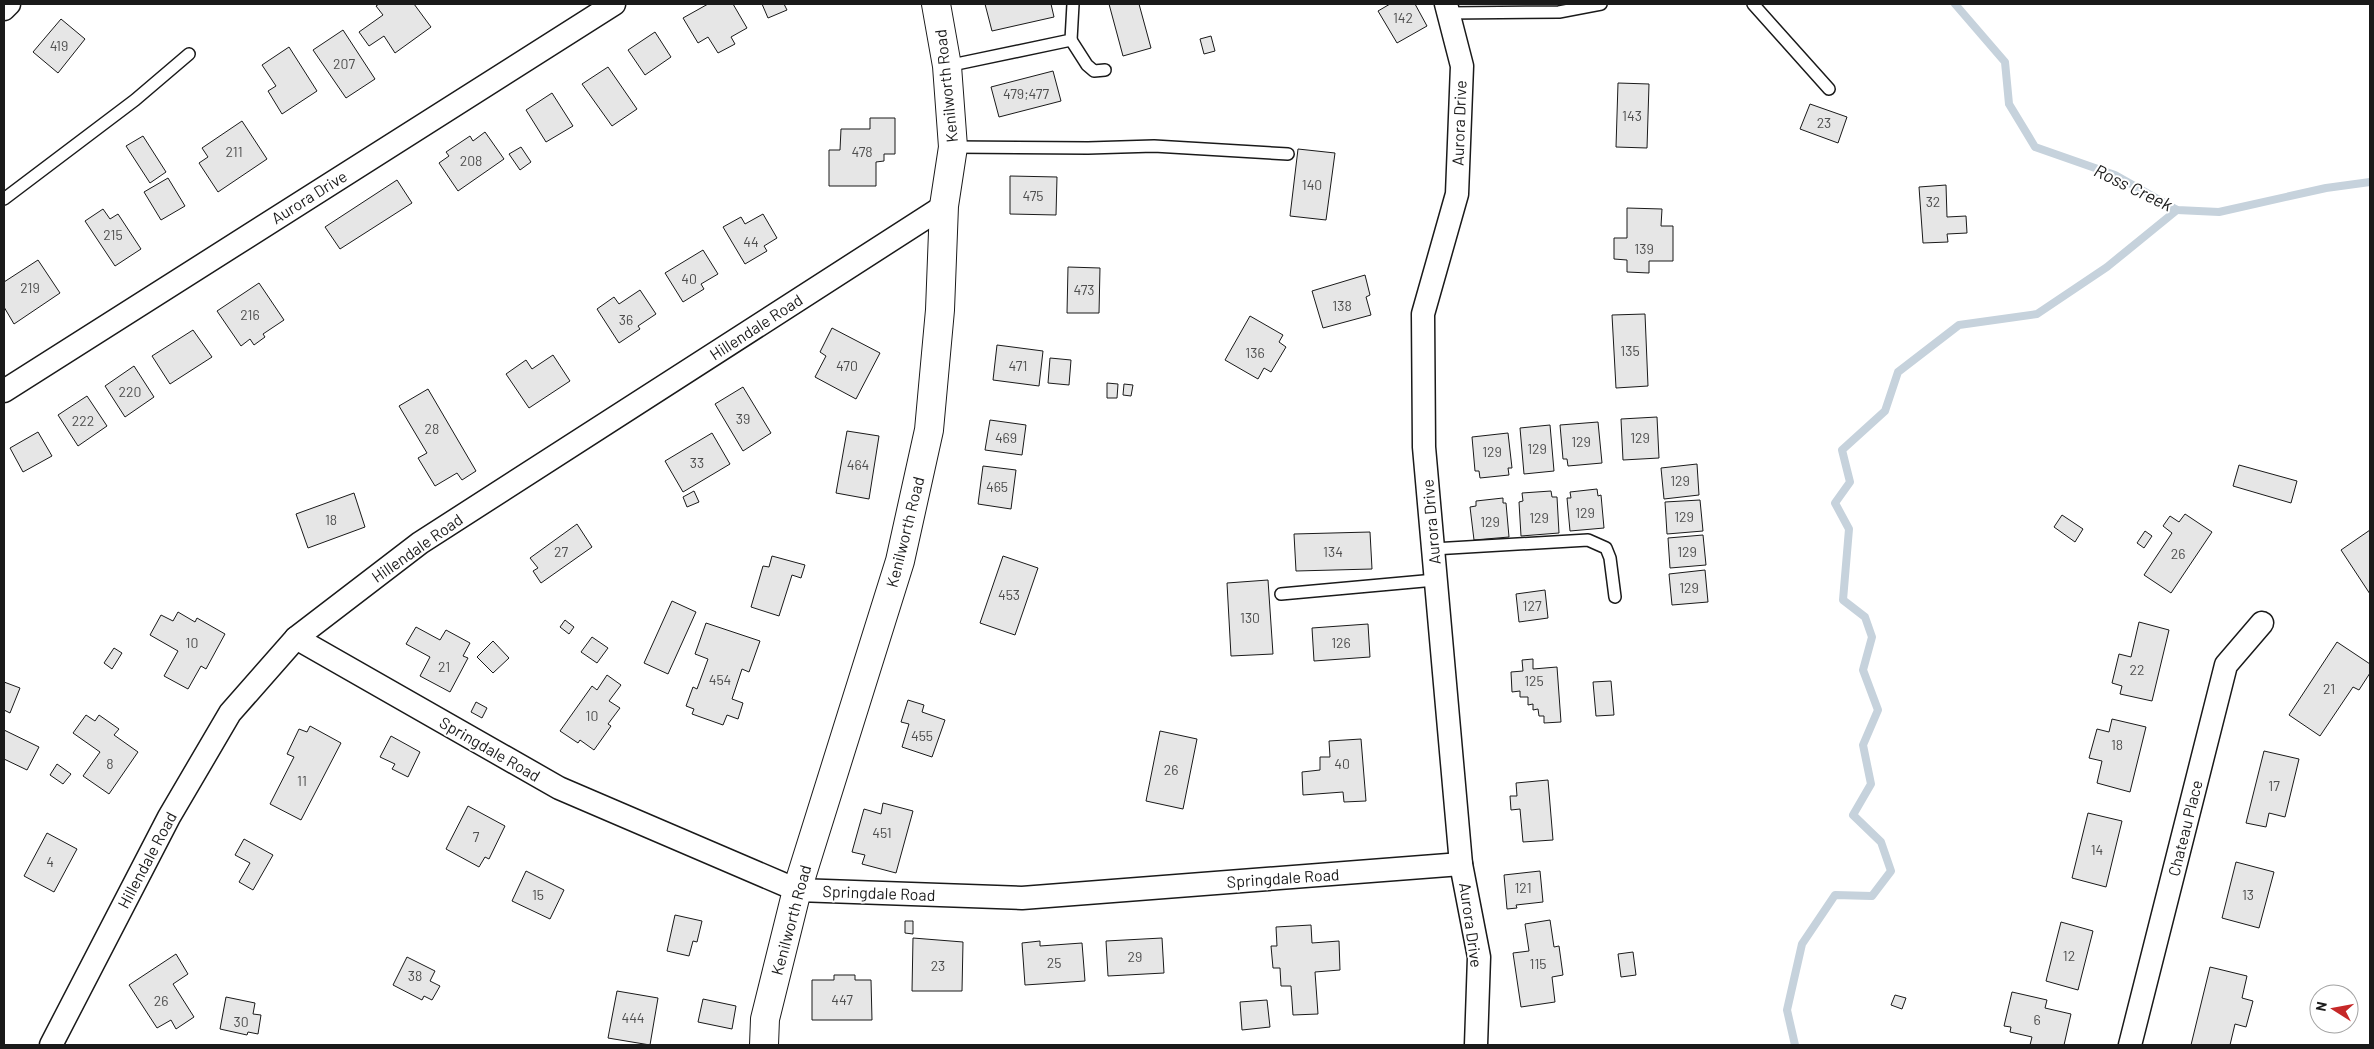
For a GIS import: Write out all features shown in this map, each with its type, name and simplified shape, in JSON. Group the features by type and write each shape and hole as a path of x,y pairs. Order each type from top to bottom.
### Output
{"street":[{"path":"4,9 9,4"},
{"name":"Aurora Drive","path":"4,391 614,4"},
{"name":"Kenilworth Road","path":"764,1045 765,1020 797,890 900,561 929,430 940,310 944,206 953,148 947,66 936,4"},
{"name":"Aurora Drive","path":"1447,9 1462,66 1457,194 1423,314 1424,447 1461,864 1479,957 1476,1045"},
{"name":"Hillendale Road","path":"51,1045 169,818 230,713 296,638 420,543 944,206"},
{"name":"Chateau Place","path":"2130,1045 2226,665 2262,623"},
{"name":"Springdale Road","path":"296,638 559,788 797,890 1022,898 1461,864"}],"lane":[{"path":"1073,4 1071,40 1087,65 1094,71 1105,70"},
{"path":"1447,9 1559,12 1601,4"},
{"path":"1753,4 1829,90"},
{"path":"947,66 1071,40"},
{"path":"4,199 135,100 189,54"},
{"path":"953,148 1154,146 1216,152 1288,154"},
{"path":"1433,549 1588,540 1606,548 1610,558 1616,597"},
{"path":"1281,594 1436,580"}],"building":[{"path":"379,4 414,4 431,27 395,53 384,36 369,46 359,32 383,15 376,6"},
{"path":"708,4 733,4 747,28 731,37 735,44 718,53 708,37 698,43 683,18"},
{"path":"762,4 784,4 787,10 768,18"},
{"path":"985,4 1051,4 1054,17 992,31"},
{"path":"1109,4 1139,4 1151,48 1123,56"},
{"path":"1390,4 1415,4 1427,26 1397,43 1378,11"},
{"path":"61,19 85,39 58,73 33,52"},
{"path":"343,30 375,79 346,98 313,50"},
{"path":"655,32 671,57 645,75 628,50"},
{"path":"1211,36 1215,51 1204,54 1200,39"},
{"path":"289,47 317,91 282,114 268,91 276,86 262,65"},
{"path":"608,67 637,109 612,126 582,84"},
{"path":"1053,71 1061,101 999,117 991,87"},
{"path":"1618,83 1649,84 1647,148 1616,147"},
{"path":"552,93 573,126 546,142 526,110"},
{"path":"1810,104 1847,117 1838,143 1800,129"},
{"path":"870,118 895,118 895,154 884,154 884,161 876,162 876,186 829,186 829,150 840,150 841,129 870,129"},
{"path":"242,121 267,159 218,192 199,163 208,157 202,148"},
{"path":"485,132 504,159 458,191 439,163 449,156 446,152 470,136 473,141"},
{"path":"143,136 166,172 150,183 126,146"},
{"path":"521,147 531,162 520,170 509,154"},
{"path":"1298,149 1335,153 1326,220 1290,216"},
{"path":"1010,176 1057,177 1056,215 1010,214"},
{"path":"168,178 185,206 161,220 144,192"},
{"path":"397,180 412,203 340,249 325,227"},
{"path":"1946,185 1947,217 1966,216 1967,233 1947,234 1948,242 1923,243 1919,187"},
{"path":"1627,208 1662,209 1661,226 1673,226 1673,261 1649,261 1649,273 1627,272 1627,260 1614,259 1614,238 1627,238"},
{"path":"103,209 110,219 118,214 141,249 115,266 85,221"},
{"path":"763,214 777,238 764,246 767,251 745,264 723,227 741,217 745,224"},
{"path":"703,250 718,274 701,284 704,289 683,302 665,273"},
{"path":"38,260 60,293 14,324 4,307 4,282"},
{"path":"1068,267 1100,268 1099,313 1067,313"},
{"path":"1365,275 1370,295 1366,297 1371,315 1323,328 1312,291"},
{"path":"259,283 284,320 263,334 265,337 254,345 250,339 241,346 217,311"},
{"path":"640,290 656,314 638,326 640,329 619,343 597,309 614,297 619,304"},
{"path":"1645,314 1648,386 1616,388 1612,315"},
{"path":"1250,316 1283,335 1279,342 1286,347 1271,372 1264,368 1258,379 1225,360"},
{"path":"832,328 880,353 856,399 815,377 826,356 820,352"},
{"path":"193,330 212,357 170,384 152,356"},
{"path":"997,345 1043,351 1039,386 993,380"},
{"path":"553,355 570,381 529,408 506,374 526,360 532,369"},
{"path":"1050,358 1071,360 1069,385 1048,383"},
{"path":"134,366 154,397 125,417 105,386"},
{"path":"1107,383 1118,384 1117,398 1107,398"},
{"path":"1124,384 1133,385 1131,396 1123,395"},
{"path":"743,387 771,433 743,451 715,404"},
{"path":"428,389 476,471 462,480 457,473 435,486 418,458 427,453 399,406"},
{"path":"87,396 107,426 78,446 58,415"},
{"path":"1657,417 1659,458 1623,460 1621,419"},
{"path":"990,420 1026,425 1022,455 985,450"},
{"path":"1598,422 1602,463 1568,466 1567,459 1563,459 1560,425"},
{"path":"1550,425 1554,471 1524,474 1520,428"},
{"path":"847,431 879,436 869,499 836,493"},
{"path":"38,432 52,456 23,472 10,448"},
{"path":"712,433 730,464 683,492 665,461"},
{"path":"1508,433 1512,468 1508,468 1509,475 1480,478 1479,471 1475,471 1472,437"},
{"path":"1697,464 1699,495 1664,499 1661,468"},
{"path":"2239,465 2297,481 2291,503 2233,486"},
{"path":"983,466 1016,470 1011,509 978,504"},
{"path":"1597,489 1598,496 1601,495 1604,528 1570,531 1567,498 1571,498 1570,492"},
{"path":"694,491 699,502 687,507 683,497"},
{"path":"1551,491 1552,497 1557,497 1559,533 1521,536 1519,502 1523,501 1522,493"},
{"path":"354,493 365,527 308,548 296,514"},
{"path":"1503,498 1503,503 1506,503 1509,537 1474,540 1470,507 1476,506 1476,501"},
{"path":"1700,500 1703,531 1667,534 1665,502"},
{"path":"2185,514 2212,532 2171,593 2144,575 2172,533 2163,526 2170,516 2179,522"},
{"path":"2062,515 2083,529 2075,542 2054,527"},
{"path":"577,524 592,547 541,583 533,571 538,568 530,558"},
{"path":"2370,530 2370,594 2341,550"},
{"path":"2145,531 2152,536 2144,548 2137,543"},
{"path":"1370,532 1372,569 1296,571 1294,534"},
{"path":"1703,535 1706,565 1670,568 1668,538"},
{"path":"772,556 805,565 801,578 792,575 779,616 751,607 763,566 769,567"},
{"path":"1003,556 1038,568 1015,635 980,623"},
{"path":"1705,570 1708,602 1672,605 1669,574"},
{"path":"1268,580 1273,654 1231,656 1227,583"},
{"path":"1545,590 1548,618 1519,622 1516,594"},
{"path":"672,601 696,612 668,674 644,663"},
{"path":"178,612 195,622 197,618 225,634 206,669 201,666 188,689 164,676 178,651 150,635 161,615 173,621"},
{"path":"565,620 574,627 569,634 560,627"},
{"path":"2139,622 2169,630 2152,701 2120,694 2122,686 2112,683 2119,654 2131,657"},
{"path":"706,623 760,641 749,672 742,669 732,699 743,703 738,719 727,715 723,725 692,714 694,709 686,706 693,687 697,689 708,659 695,654"},
{"path":"1368,624 1370,657 1314,661 1312,628"},
{"path":"416,627 440,640 446,630 470,643 463,656 468,658 450,692 420,676 430,657 406,644"},
{"path":"592,637 608,648 597,663 581,652"},
{"path":"493,641 509,658 493,673 477,657"},
{"path":"2337,642 2370,664 2370,673 2359,690 2353,687 2320,736 2289,715"},
{"path":"114,648 122,653 112,669 104,663"},
{"path":"1533,659 1533,669 1557,667 1561,722 1544,723 1544,716 1539,716 1538,709 1533,710 1533,704 1528,705 1528,697 1520,697 1520,691 1512,692 1511,672 1523,671 1522,660"},
{"path":"607,675 621,685 609,701 620,708 608,724 611,726 594,750 580,740 578,743 560,731 592,686 597,690"},
{"path":"1611,681 1614,715 1596,716 1593,682"},
{"path":"4,682 20,688 10,713 4,710"},
{"path":"908,700 924,705 922,712 945,720 932,757 902,747 909,724 901,722"},
{"path":"476,702 487,708 482,718 471,712"},
{"path":"86,715 95,721 99,715 119,729 114,735 138,752 109,794 83,776 100,752 73,733"},
{"path":"2112,719 2146,727 2130,792 2097,783 2102,761 2089,758 2097,729 2109,732"},
{"path":"310,726 341,743 301,820 270,804 294,757 287,754 299,729 307,732"},
{"path":"4,730 39,747 27,770 4,759"},
{"path":"1160,731 1197,739 1183,809 1146,801"},
{"path":"391,736 420,752 408,777 392,769 395,764 380,757"},
{"path":"1361,739 1366,801 1344,802 1343,792 1303,795 1302,772 1320,770 1320,757 1330,757 1329,741"},
{"path":"2264,751 2299,759 2285,817 2269,813 2266,827 2246,823"},
{"path":"57,764 71,774 63,784 50,775"},
{"path":"1548,780 1553,840 1523,842 1520,809 1511,810 1510,796 1517,796 1516,783"},
{"path":"883,803 913,811 896,873 862,864 865,855 852,852 864,809 881,814"},
{"path":"468,806 505,826 489,859 485,857 479,867 446,849"},
{"path":"2088,813 2122,821 2106,887 2072,878"},
{"path":"47,833 77,849 54,892 24,876"},
{"path":"244,839 273,855 253,890 239,882 250,863 235,855"},
{"path":"2236,862 2274,872 2259,928 2222,918"},
{"path":"526,871 564,890 550,919 512,901"},
{"path":"1540,871 1543,902 1516,905 1517,908 1507,909 1504,875"},
{"path":"675,915 702,921 697,942 693,941 689,956 667,951"},
{"path":"1550,920 1554,947 1559,946 1563,975 1552,977 1555,1002 1521,1007 1513,953 1529,951 1525,924"},
{"path":"905,921 913,921 913,934 905,933"},
{"path":"2061,922 2093,931 2078,990 2046,981"},
{"path":"1311,925 1312,943 1339,941 1340,970 1315,972 1318,1014 1293,1015 1291,986 1281,986 1280,968 1273,968 1271,946 1277,946 1276,927"},
{"path":"913,938 963,942 962,991 912,991"},
{"path":"1162,938 1164,973 1108,976 1106,941"},
{"path":"1040,941 1040,946 1082,943 1085,981 1025,985 1022,943"},
{"path":"1633,952 1636,975 1621,977 1618,954"},
{"path":"176,954 188,974 173,984 194,1017 176,1029 171,1020 157,1028 129,985"},
{"path":"407,957 435,971 430,981 440,986 432,1000 424,996 422,1000 393,985"},
{"path":"2210,967 2247,976 2242,998 2253,1001 2246,1027 2235,1024 2230,1045 2191,1045"},
{"path":"834,975 855,975 855,980 871,980 872,1020 812,1020 812,980 834,980"},
{"path":"617,991 658,998 650,1045 608,1038"},
{"path":"2012,992 2047,1000 2045,1008 2071,1014 2064,1045 2030,1045 2032,1037 2010,1032 2011,1027 2004,1026"},
{"path":"1895,995 1906,998 1902,1009 1891,1005"},
{"path":"226,997 255,1003 253,1014 261,1015 258,1034 248,1032 247,1035 220,1029"},
{"path":"703,999 736,1006 732,1029 698,1022"},
{"path":"1267,1000 1270,1027 1242,1030 1240,1002"}],"waterway":[{"name":"Ross Creek","path":"1955,4 2005,62 2009,104 2035,147 2115,175 2177,210 2219,212 2326,188 2370,182"},
{"path":"1795,1045 1787,1010 1802,944 1835,895 1872,896 1891,871 1881,842 1853,815 1871,784 1863,745 1878,710 1863,670 1872,637 1865,617 1843,600 1849,529 1835,503 1850,482 1842,450 1885,411 1898,372 1959,325 2037,314 2107,267 2177,210"}]}
